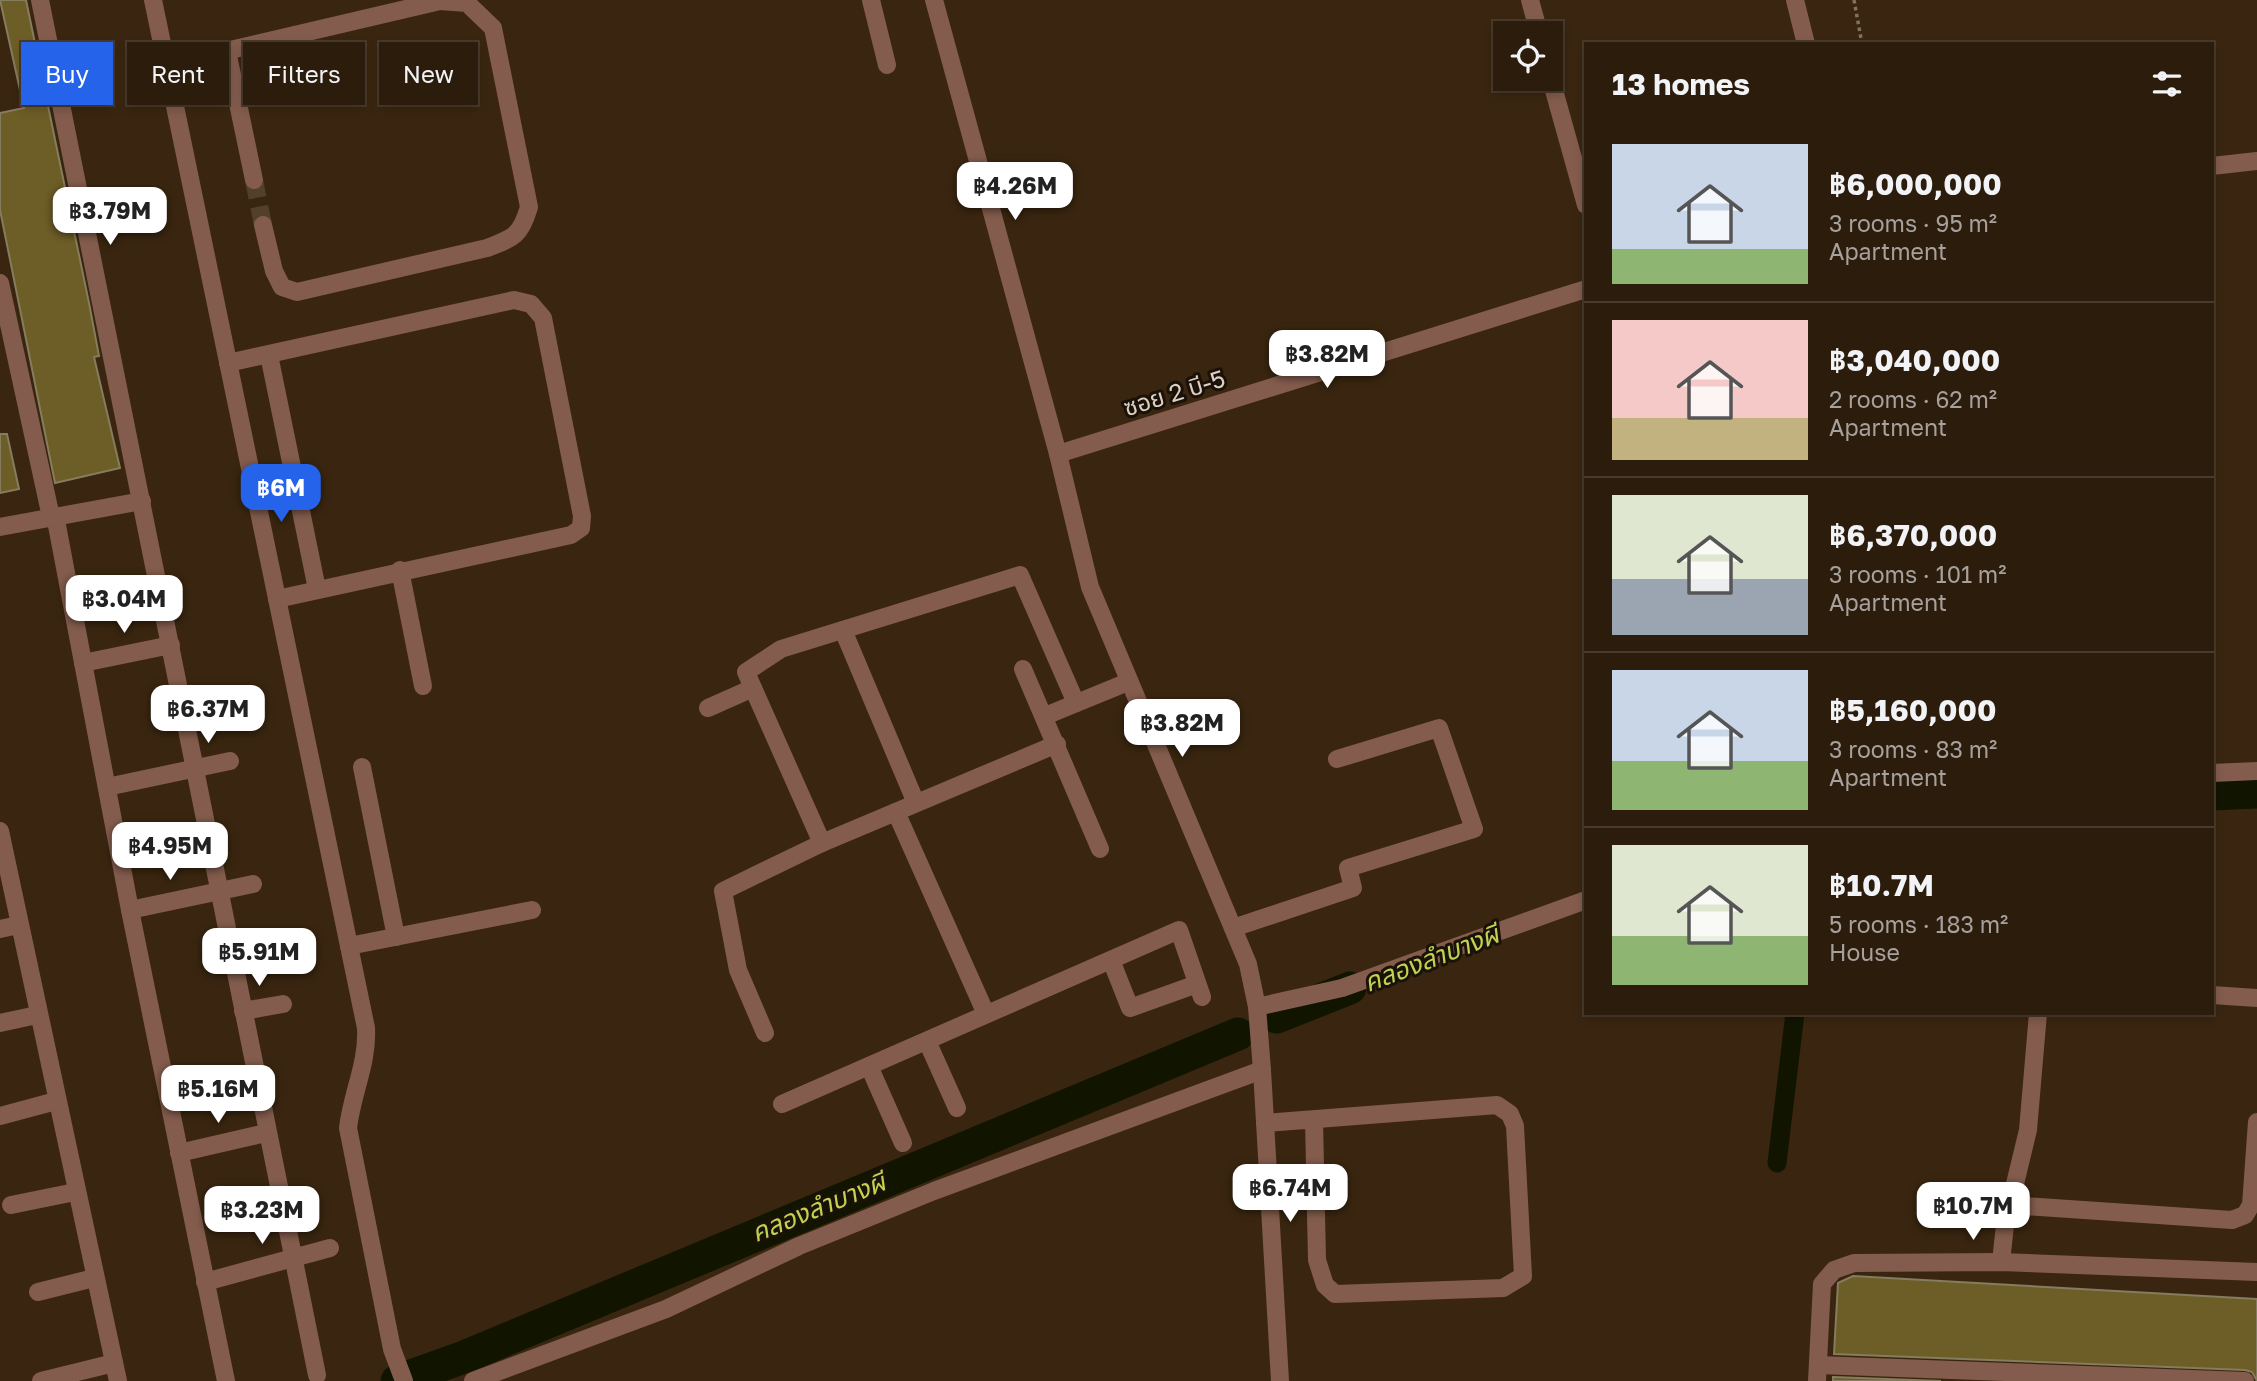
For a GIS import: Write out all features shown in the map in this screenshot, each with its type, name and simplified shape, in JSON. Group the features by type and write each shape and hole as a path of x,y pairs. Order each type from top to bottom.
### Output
{"street":[{"path":"40,0 171,645 266,1133 317,1374"},
{"path":"153,0 161,42"},
{"path":"871,0 887,65"},
{"path":"934,0 1058,454 1090,587 1248,964 1256,1007 1262,1070 1280,1381"},
{"path":"1530,0 1536,21"},
{"path":"1795,0 1806,42"},
{"path":"229,51 440,1 467,3 493,28 529,207 523,229 508,240 297,292 282,287 274,271 263,225"},
{"path":"229,61 254,180"},
{"path":"1554,91 1584,198"},
{"path":"174,105 366,1028 367,1054 352,1098 348,1128 390,1336 404,1381"},
{"path":"2214,166 2257,161"},
{"path":"0,283 53,516 226,1381"},
{"name":"ซอย 2 บี-5","path":"1058,454 1584,290"},
{"path":"228,363 514,300 531,304 542,318 582,516 581,528 570,535 277,598"},
{"path":"269,355 317,589"},
{"path":"0,527 142,501"},
{"path":"400,570 423,686"},
{"path":"822,844 746,672 781,649 1020,575 1076,703"},
{"path":"843,630 916,803"},
{"path":"83,663 171,645"},
{"path":"1023,669 1100,849"},
{"path":"1045,716 1128,682"},
{"path":"708,708 753,688"},
{"path":"1233,928 1353,888 1348,868 1474,829 1439,728 1337,759"},
{"path":"765,1033 738,970 723,891 822,844 1056,744"},
{"path":"107,787 230,761"},
{"path":"362,767 396,937"},
{"path":"2214,773 2257,771"},
{"path":"896,812 986,1014"},
{"path":"0,836 118,1381"},
{"path":"130,909 253,884"},
{"path":"1256,1007 1342,988 1584,901"},
{"path":"349,946 531,910"},
{"path":"0,929 19,925"},
{"path":"782,1104 1179,930 1199,990 1129,1008 1111,960"},
{"path":"2214,995 2257,998"},
{"path":"243,1011 283,1003"},
{"path":"0,1023 37,1015"},
{"path":"2001,1262 2009,1205 2021,1168 2028,1130 2038,1015"},
{"path":"927,1041 957,1108"},
{"path":"869,1066 903,1143"},
{"path":"473,1381 666,1309 799,1246 933,1191 1262,1070"},
{"path":"0,1116 56,1101"},
{"path":"1265,1123 1497,1105 1510,1114 1515,1126 1523,1276 1503,1288 1335,1294 1325,1285 1317,1260 1314,1120"},
{"path":"2009,1205 2232,1220 2245,1215 2251,1205 2257,1122"},
{"path":"179,1153 266,1133"},
{"path":"11,1205 75,1192"},
{"path":"205,1282 330,1248"},
{"path":"2245,1381 1817,1373 1822,1284 1834,1270 1854,1262 2001,1262 2257,1272"},
{"path":"38,1292 94,1278"},
{"path":"41,1381 114,1363"}],"path":[{"path":"1854,0 1862,42"}],"building":[{"path":"0,0 26,0 35,42 21,42 21,94"},
{"path":"23,105 48,105 99,356 94,357 120,468 55,483 0,210 0,113 24,108"},
{"path":"0,434 7,434 19,489 0,493"},
{"path":"1853,1276 2257,1299 2257,1381 2252,1372 2245,1370 1834,1354 1838,1283"},
{"path":"1833,1377 1941,1381 1833,1381"}],"waterway":[{"name":"คลองลำบางผี","path":"2214,794 2257,792"},
{"name":"คลองลำบางผี","path":"1277,1017 1350,988"},
{"path":"1777,1163 1795,1015"},
{"name":"คลองลำบางผี","path":"397,1381 464,1357 1238,1034"}],"tunnel":[{"path":"254,180 263,225"}]}
